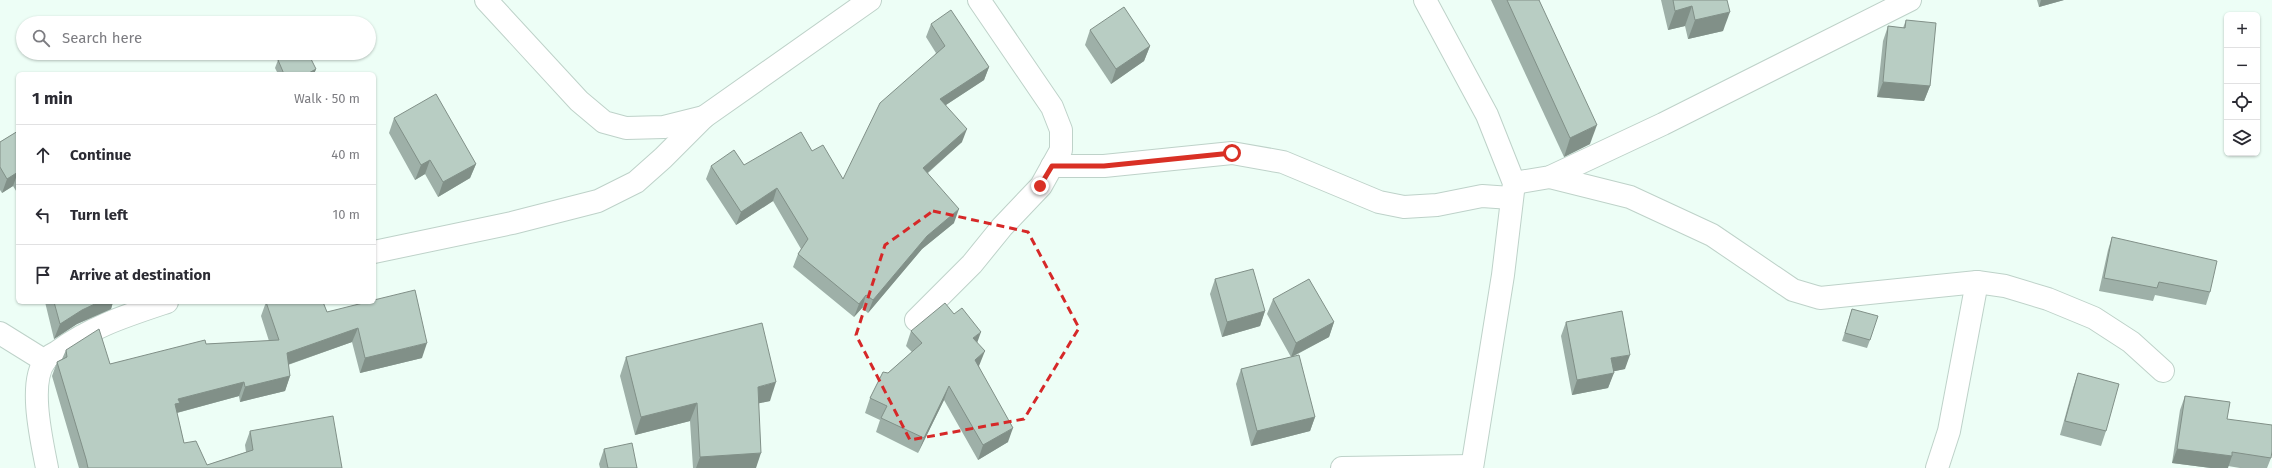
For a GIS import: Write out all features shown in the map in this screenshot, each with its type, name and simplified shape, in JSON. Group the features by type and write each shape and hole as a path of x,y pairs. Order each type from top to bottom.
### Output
{"street":[{"path":"486,0 580,101 604,122 626,128 634,128 664,126 704,117"},
{"path":"376,252 512,223 598,200 636,182 663,158 704,117 870,0"},
{"path":"916,320 972,264 1002,227 1040,186 1061,150 1061,130 1052,107 979,0"},
{"path":"1342,468 1472,467 1503,275 1512,190 1488,115 1425,0"},
{"path":"1052,166 1104,166 1232,153 1282,162 1378,202 1397,206 1437,205 1512,190 1550,177 1663,124 1910,0"},
{"path":"1550,177 1630,197 1712,235 1793,290 1820,298 1977,282 2005,286 2048,299 2094,318 2131,342 2162,371"},
{"path":"1937,468 1949,431 1977,282"},
{"path":"47,468 42,442 36,389 44,361 78,336 127,315 161,304"},
{"path":"0,333 44,361"}],"highlighted area":[{"path":"933,211 1028,232 1079,328 1024,419 910,440 856,335 885,245"}],"building":[{"path":"1507,0 1539,0 1597,125 1570,138"},
{"path":"1673,0 1727,0 1730,12 1695,20 1692,6 1675,11"},
{"path":"1124,7 1150,46 1116,69 1090,30"},
{"path":"951,10 989,67 940,99 967,129 923,168 959,209 927,236 873,300 866,295 859,304 798,254 808,239 777,188 741,212 711,166 734,150 744,165 801,132 812,151 823,145 843,179 880,103 945,46 931,24"},
{"path":"1906,20 1936,23 1930,86 1883,82 1888,26 1905,28"},
{"path":"278,60 312,60 316,69 311,72 283,72"},
{"path":"436,94 476,164 443,182 430,160 421,165 394,118"},
{"path":"16,132 16,173 7,179 0,167 0,142"},
{"path":"2112,237 2217,261 2210,292 2159,282 2157,288 2104,278"},
{"path":"1253,269 1265,311 1227,322 1215,279"},
{"path":"1309,279 1334,322 1296,343 1273,299"},
{"path":"415,290 427,343 365,358 358,328 287,353 290,376 245,387 244,382 178,399 180,403 175,404 184,443 196,441 207,465 253,450 250,431 333,416 342,468 88,468 57,362 67,357 66,350 99,329 110,364 205,340 206,344 279,340 267,304 324,304 327,312 359,304 376,304 376,300"},
{"path":"945,303 954,314 962,308 981,332 973,338 985,351 975,360 1013,428 983,445 949,386 924,438 881,418 887,406 870,398 883,372 888,373 922,343 911,331"},
{"path":"55,304 95,304 82,310 60,324"},
{"path":"1852,309 1878,316 1870,340 1845,333"},
{"path":"1622,311 1630,355 1611,358 1614,373 1577,380 1566,322"},
{"path":"762,323 776,382 758,387 761,453 700,457 697,403 641,417 626,357"},
{"path":"1299,355 1315,417 1257,431 1241,369"},
{"path":"2078,373 2119,384 2106,431 2065,421"},
{"path":"2185,396 2230,402 2227,419 2272,425 2271,458 2232,452 2232,456 2177,449"},
{"path":"632,443 637,468 608,468 604,449"}],"route":[{"path":"1040,186 1052,166 1104,166 1175,157 1232,153"}]}
